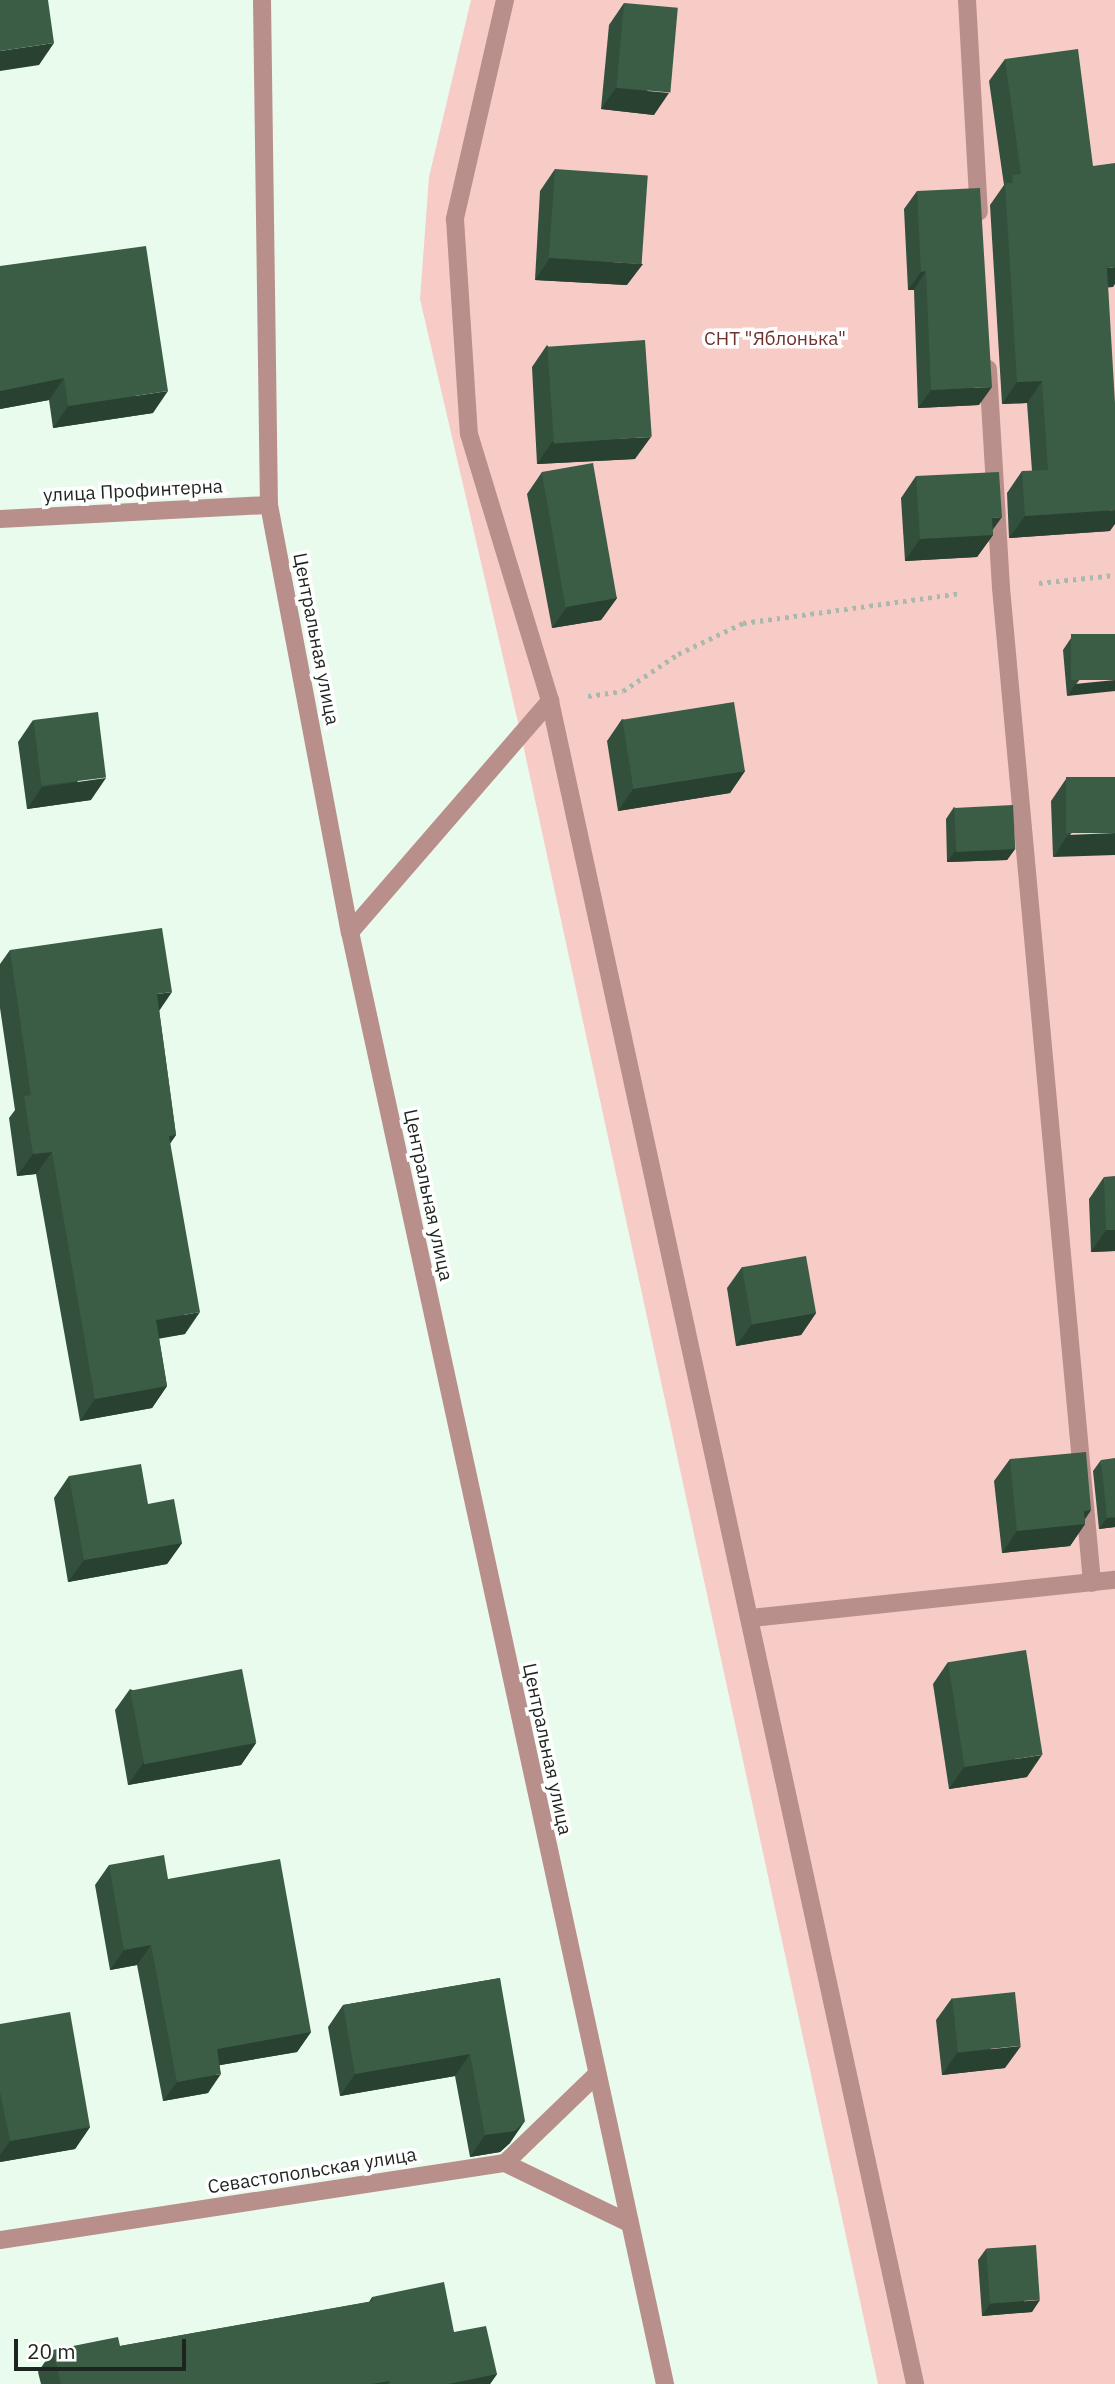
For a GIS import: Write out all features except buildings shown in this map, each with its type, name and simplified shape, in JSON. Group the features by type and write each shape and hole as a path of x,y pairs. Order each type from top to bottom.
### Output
{"street":[{"name":"Центральная улица","path":"262,0 269,505 350,932 665,2384"},
{"path":"505,0 455,219 469,434 551,701 915,2384"},
{"path":"967,0 981,232"},
{"path":"988,355 1001,588 1092,1583"},
{"name":"улица Профинтерна","path":"0,519 269,505"},
{"path":"350,932 551,701"},
{"path":"751,1618 1115,1580"},
{"path":"596,2075 505,2163 629,2223"},
{"name":"Севастопольская улица","path":"0,2240 505,2163"}],"path":[{"path":"551,701 623,691 678,654 743,623 1115,575"}],"green space":[{"name":"СНТ \"Яблонька\"","path":"471,0 1115,0 1115,2384 878,2384 521,735 420,299 429,177"}]}
